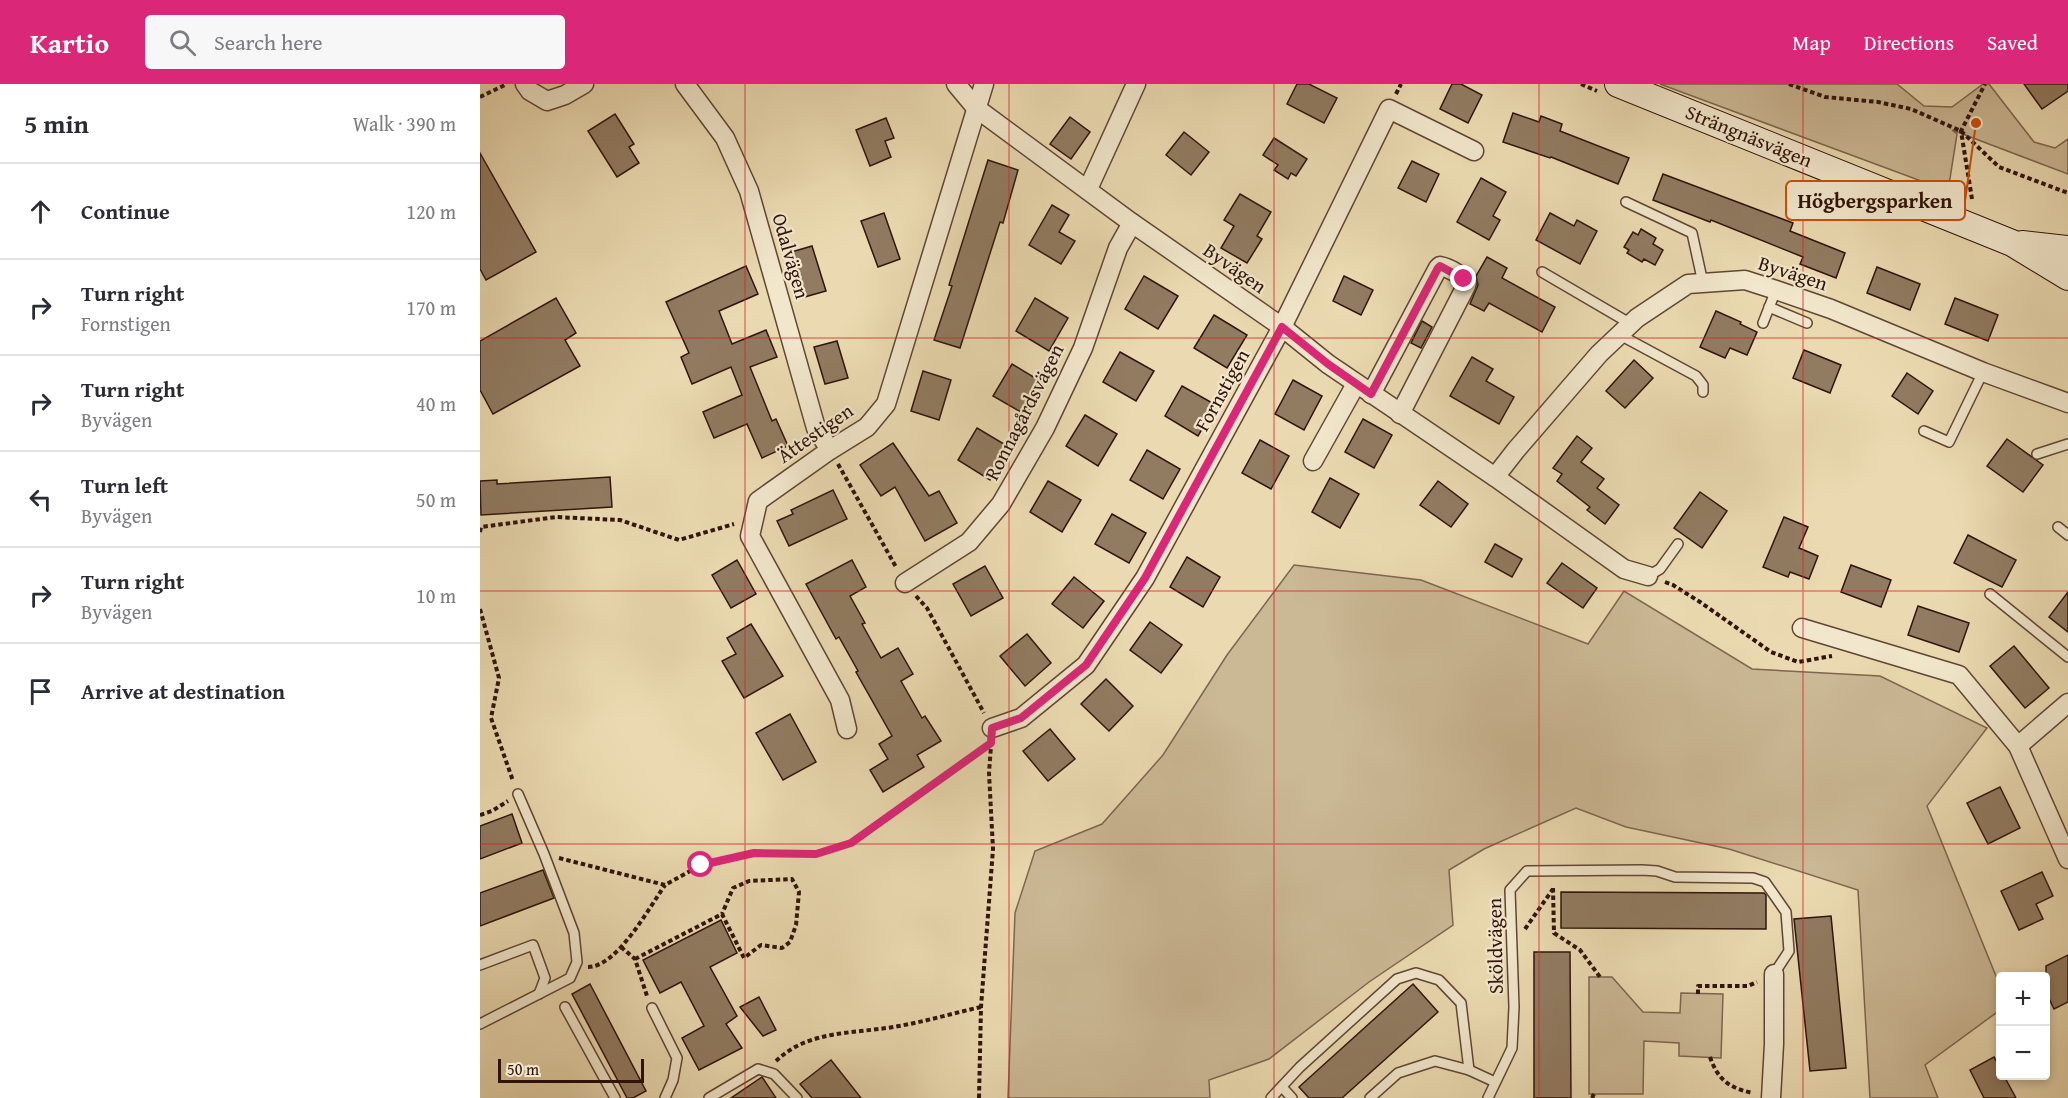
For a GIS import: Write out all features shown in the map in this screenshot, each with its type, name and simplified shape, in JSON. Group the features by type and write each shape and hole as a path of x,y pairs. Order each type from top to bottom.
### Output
{"main road":[{"name":"Strängnäsvägen","path":"1618,84 2012,243 2068,277"},
{"name":"Strängnäsvägen","path":"2012,243 2068,249"}],"street":[{"path":"525,84 530,91 547,101 565,95 584,84"},
{"name":"Odalvägen","path":"685,84 725,138 749,191 816,428 830,450"},
{"name":"Byvägen","path":"956,84 976,108 1132,223 1282,327 1364,389 1495,477 1624,569 1648,576"},
{"name":"Ättestigen","path":"754,516 758,501 867,427 886,404 984,84"},
{"path":"1088,189 1136,84"},
{"name":"Fornstigen","path":"992,728 1021,718 1086,665 1145,578 1282,327 1389,110 1474,151"},
{"name":"Ronnagårdsvägen","path":"905,583 969,542 1001,504 1045,429 1083,348 1118,248 1132,223"},
{"path":"1313,461 1364,389 1438,268 1444,267 1464,279 1467,282 1466,286 1400,414"},
{"name":"Byvägen","path":"1495,477 1599,354 1626,329 1688,284 1745,280 1831,309 1983,372 2068,403"},
{"path":"754,516 750,536 840,700 847,729"},
{"path":"1802,628 1959,675 2018,746 2068,859"},
{"path":"2018,746 2068,703"},
{"path":"1771,1097 1774,974"}],"lane":[{"path":"1626,202 1692,233 1703,283"},
{"path":"1542,272 1696,376 1702,385 1703,393"},
{"path":"1763,323 1776,290"},
{"path":"1769,307 1807,323"},
{"path":"1924,431 1949,442 1983,372"},
{"path":"2037,454 2068,444"},
{"path":"2058,527 2068,535"},
{"path":"1648,576 1660,569 1678,544"},
{"path":"1990,594 2068,657"},
{"path":"480,1024 570,978 578,962 574,933 518,794"},
{"name":"Sköldvägen","path":"1488,1098 1512,1048 1514,1007 1510,890 1527,871 1642,870 1657,871 1675,877 1753,878 1765,882 1786,912 1789,951 1774,974"},
{"path":"480,965 533,945 545,978 539,994"},
{"path":"1271,1098 1300,1067 1396,979 1416,973 1439,980 1461,1003 1469,1070"},
{"path":"565,1007 615,1098"},
{"path":"652,1008 677,1058 673,1080 665,1098"},
{"path":"1370,1098 1398,1073 1435,1061 1469,1070 1495,1082"},
{"path":"709,1098 758,1069 774,1074 797,1098"},
{"path":"1282,1087 1292,1098"}],"path":[{"path":"480,97 507,84"},
{"path":"1789,84 1825,97 1878,102 1911,109 1961,131 1999,167 2068,193"},
{"path":"1972,199 1961,131 1985,84"},
{"path":"480,532 481,527 556,517 620,520 679,540 721,529 754,516"},
{"path":"1648,576 1673,585 1771,652 1798,662 1831,656 1860,646"},
{"path":"480,609 499,678 491,718 518,794 492,811 480,815"},
{"path":"575,967 597,967 621,948 665,885 701,865 754,853 816,854 851,843 991,743 989,773 993,849 981,1007 979,1098"},
{"path":"544,854 665,885"},
{"path":"1512,947 1566,870"},
{"path":"635,959 722,914 733,888 749,881 792,879 799,892 796,925 790,942 782,948 761,945 744,958 722,914"},
{"path":"1553,888 1554,933 1580,950 1600,977"},
{"path":"621,948 635,959 652,1008"},
{"path":"1698,994 1698,986 1748,986 1774,974"},
{"path":"765,1071 785,1052 805,1042 836,1034 899,1026 981,1007"},
{"path":"1710,1057 1715,1072 1734,1089 1771,1097"}],"shaded area":[{"path":"1660,84 1897,84 1924,106 1952,107 1983,84 1989,84 2034,142 2055,148 2068,139 2068,174 1952,130 1957,134 1948,191"},
{"path":"1294,565 1421,580 1588,644 1624,591 1752,669 1880,676 1987,728 1927,806 1996,976 1996,1013 1925,1065 1938,1098 1870,1098 1858,890 1729,849 1626,827 1576,808 1484,849 1449,870 1453,925 1369,982 1269,1059 1209,1080 1210,1098 1008,1098 1015,913 1035,851 1102,824 1163,755 1227,655"},
{"path":"1589,977 1612,977 1643,1012 1680,1013 1681,993 1723,994 1721,1058 1679,1056 1679,1043 1644,1041 1643,1094 1589,1094"}],"building":[{"path":"1297,84 1309,84 1337,98 1324,123 1287,104"},
{"path":"1452,84 1461,84 1482,95 1468,123 1440,109"},
{"path":"2024,84 2068,84 2068,91 2042,109"},
{"path":"1513,113 1539,122 1541,116 1562,124 1560,131 1629,158 1618,184 1551,157 1503,142"},
{"path":"615,114 634,144 629,147 639,163 617,177 588,131"},
{"path":"1070,117 1090,132 1071,159 1050,144"},
{"path":"886,118 894,138 885,141 891,157 870,166 856,130"},
{"path":"1184,132 1209,152 1191,175 1166,155"},
{"path":"1274,138 1307,159 1296,176 1291,173 1288,179 1274,170 1278,165 1263,155"},
{"path":"480,153 536,252 486,280 480,269"},
{"path":"988,160 1018,170 1003,223 1000,222 960,348 934,340"},
{"path":"1412,161 1439,174 1426,202 1398,188"},
{"path":"1663,174 1793,223 1790,231 1845,253 1836,278 1800,264 1803,257 1711,220 1710,222 1653,200"},
{"path":"1481,178 1506,192 1493,216 1500,220 1489,240 1457,222"},
{"path":"1240,194 1271,212 1257,236 1262,239 1247,263 1221,248 1234,226 1224,220"},
{"path":"1052,205 1069,215 1059,232 1075,241 1061,264 1029,245"},
{"path":"884,213 900,259 878,267 861,221"},
{"path":"1550,213 1574,226 1577,220 1597,231 1580,264 1536,240"},
{"path":"1641,229 1656,238 1653,244 1663,250 1655,265 1644,259 1642,262 1627,253 1629,250 1624,247 1633,232 1638,235"},
{"path":"812,246 826,291 801,298 788,253"},
{"path":"1487,257 1507,268 1502,278 1555,307 1542,332 1489,303 1484,311 1470,304 1478,285 1476,276"},
{"path":"746,266 758,294 719,311 732,344 766,330 777,357 750,367 772,421 776,419 788,446 762,458 747,424 714,438 703,412 742,395 731,367 692,384 681,357 689,353 666,302"},
{"path":"1877,267 1920,284 1910,310 1867,293"},
{"path":"1144,276 1178,296 1158,329 1125,309"},
{"path":"1344,276 1373,290 1361,315 1333,301"},
{"path":"556,298 576,333 565,340 580,366 493,414 480,390 480,341"},
{"path":"1035,298 1068,318 1049,351 1016,331"},
{"path":"1955,298 1998,315 1988,341 1945,324"},
{"path":"1716,311 1757,332 1747,355 1730,348 1725,358 1700,347"},
{"path":"1214,315 1247,335 1227,368 1194,348"},
{"path":"1422,321 1432,327 1421,348 1411,343"},
{"path":"837,341 848,378 825,384 814,347"},
{"path":"1804,350 1841,365 1830,393 1793,378"},
{"path":"1120,352 1154,371 1136,401 1103,382"},
{"path":"1472,357 1493,369 1486,381 1514,397 1499,424 1450,396"},
{"path":"1634,360 1653,378 1625,408 1606,391"},
{"path":"1012,364 1045,384 1026,415 993,396"},
{"path":"923,371 951,380 939,420 911,411"},
{"path":"1907,373 1933,391 1918,414 1892,396"},
{"path":"1293,380 1322,396 1304,430 1275,414"},
{"path":"1182,386 1216,405 1198,436 1165,416"},
{"path":"1085,415 1117,434 1098,466 1066,446"},
{"path":"1363,419 1392,435 1374,468 1345,452"},
{"path":"977,428 1009,447 990,480 958,460"},
{"path":"1577,436 1592,448 1581,462 1604,479 1597,488 1619,505 1605,524 1587,510 1590,507 1557,481 1562,474 1553,468"},
{"path":"2007,439 2043,465 2023,492 1987,466"},
{"path":"1260,440 1289,456 1271,489 1242,473"},
{"path":"893,443 929,496 939,491 957,523 925,541 895,487 881,496 860,465"},
{"path":"1147,450 1180,469 1163,499 1130,480"},
{"path":"610,477 612,507 481,515 480,481 497,480 497,484"},
{"path":"1330,478 1359,494 1340,528 1312,512"},
{"path":"1048,481 1081,500 1062,532 1030,512"},
{"path":"1438,481 1468,504 1451,527 1420,505"},
{"path":"833,490 847,519 789,546 777,521 793,514 791,510"},
{"path":"1700,492 1727,511 1702,548 1674,528"},
{"path":"1112,514 1146,533 1129,563 1095,544"},
{"path":"1784,517 1808,527 1799,548 1818,556 1809,579 1790,572 1788,577 1763,567"},
{"path":"1968,535 2016,560 2002,587 1954,563"},
{"path":"1495,544 1522,559 1512,577 1485,562"},
{"path":"1187,557 1220,577 1203,607 1170,587"},
{"path":"737,560 756,594 731,608 712,575"},
{"path":"852,560 866,587 850,596 865,623 862,624 881,658 898,648 913,674 901,681 922,718 925,716 941,741 917,755 924,767 883,792 870,770 888,759 879,744 892,736 839,637 836,639 806,584"},
{"path":"1562,563 1597,588 1583,608 1547,583"},
{"path":"1851,565 1891,580 1881,607 1841,592"},
{"path":"985,566 1003,598 971,616 953,584"},
{"path":"1074,577 1104,601 1083,628 1052,604"},
{"path":"2068,592 2068,632 2049,617"},
{"path":"1918,606 1969,623 1959,652 1908,635"},
{"path":"1150,622 1182,645 1161,673 1130,650"},
{"path":"751,624 783,676 744,698 722,661 736,654 727,638"},
{"path":"1027,634 1051,663 1025,686 1000,656"},
{"path":"2014,646 2049,688 2025,708 1990,666"},
{"path":"1106,679 1133,706 1109,731 1081,704"},
{"path":"790,714 816,762 783,780 756,733"},
{"path":"1050,729 1075,759 1048,781 1023,751"},
{"path":"2000,787 2020,828 1988,844 1967,803"},
{"path":"512,814 522,843 480,859 480,826"},
{"path":"543,870 554,898 480,926 480,893"},
{"path":"2042,872 2053,896 2036,904 2043,919 2019,930 2001,891"},
{"path":"1561,892 1764,893 1766,895 1766,929 1561,928"},
{"path":"1831,916 1846,1068 1810,1071 1794,919"},
{"path":"721,920 737,953 710,967 737,1016 726,1024 742,1048 699,1070 682,1038 704,1026 681,982 660,993 643,960"},
{"path":"1534,952 1570,952 1571,1098 1534,1098"},
{"path":"2068,955 2068,1002 2054,1009 2050,1000 2050,972 2046,972 2046,966"},
{"path":"590,984 646,1091 633,1098 627,1098 572,994"},
{"path":"1413,984 1438,1012 1342,1098 1309,1098 1299,1087"},
{"path":"759,997 776,1030 763,1036 740,1007"},
{"path":"1994,1057 1996,1080 2006,1080 2016,1098 1984,1098 1970,1070"},
{"path":"831,1060 861,1098 812,1098 800,1084"},
{"path":"762,1077 776,1098 731,1098"}],"place":[{"name":"Högbergsparken","path":"1976,123"}],"route":[{"path":"701,865 754,853 816,854 851,843 991,743 992,728 1021,718 1086,665 1145,578 1282,327 1328,364 1371,394 1438,268 1444,267 1464,279"}]}
